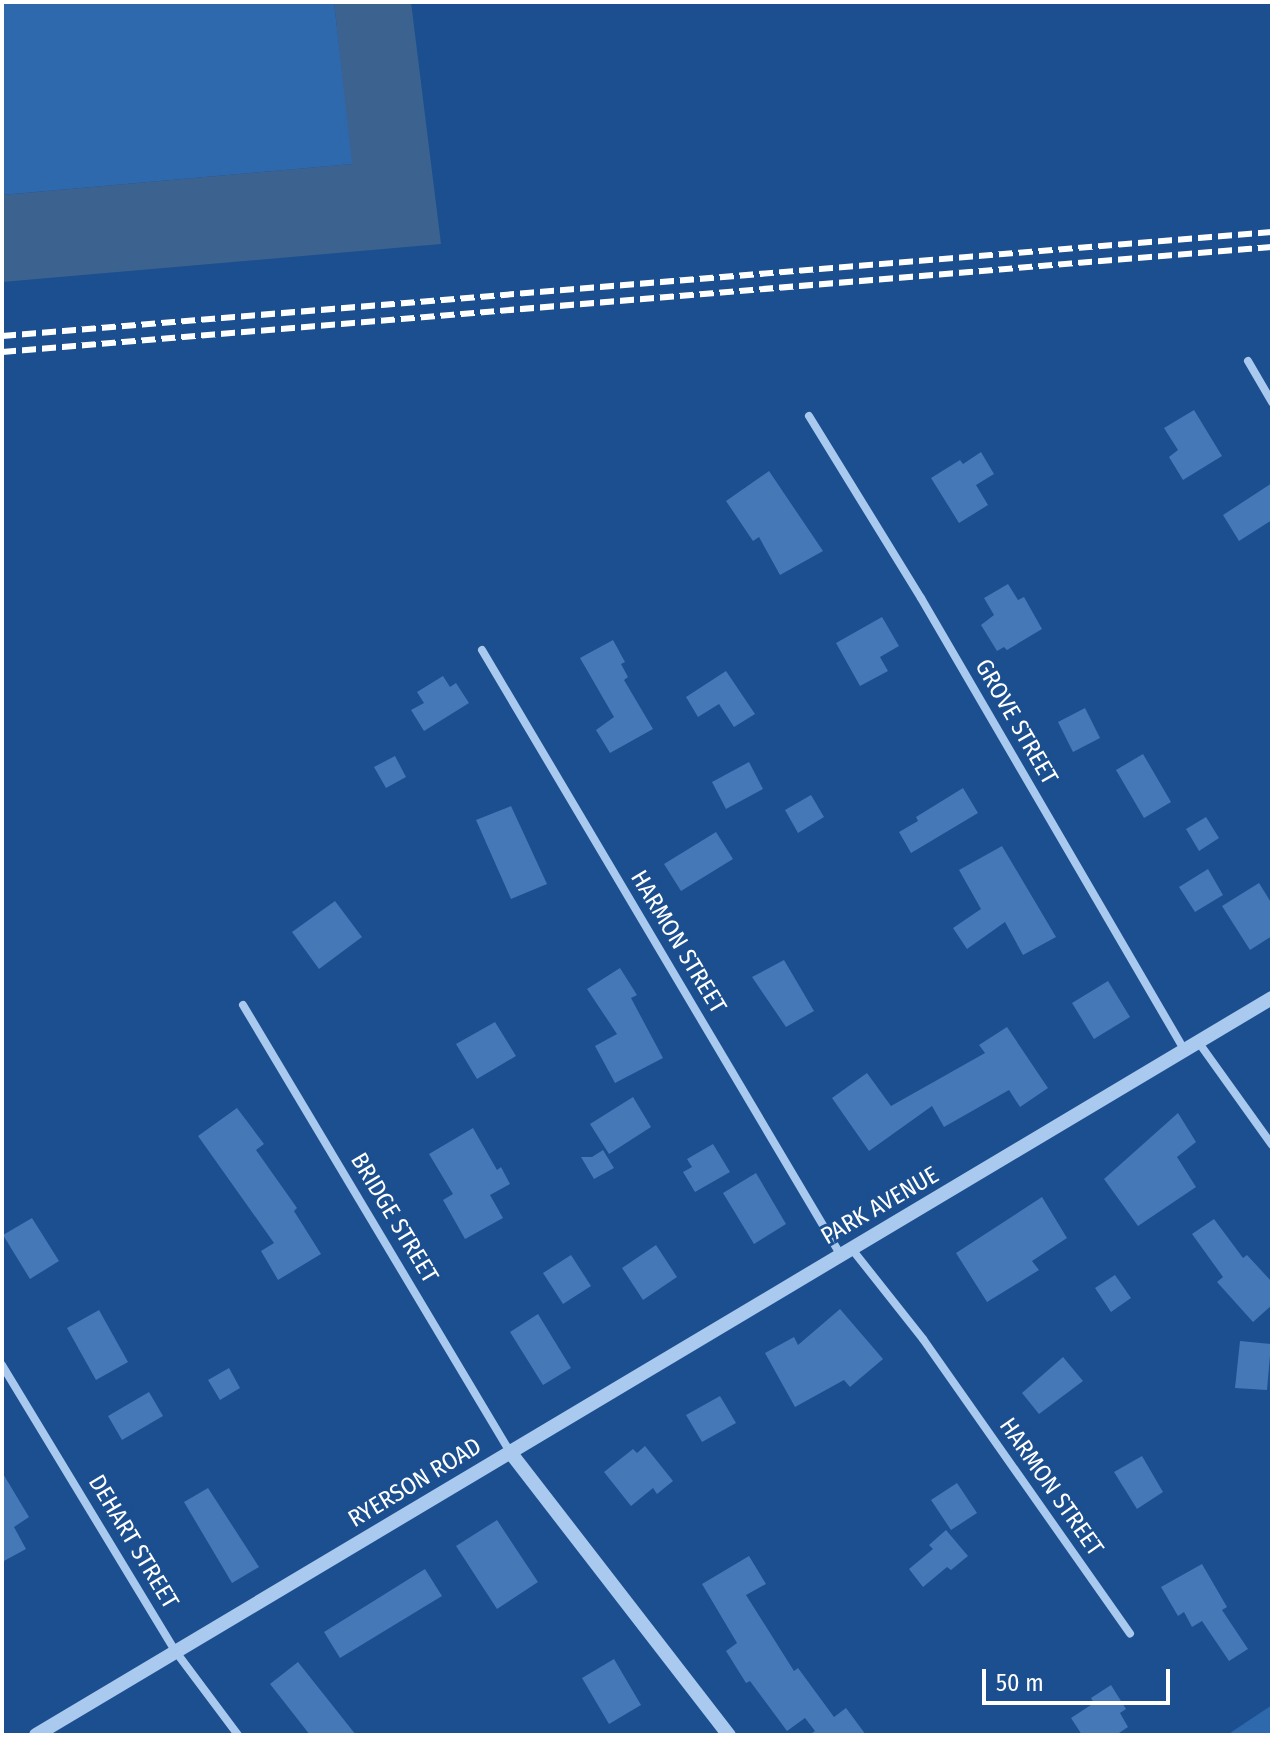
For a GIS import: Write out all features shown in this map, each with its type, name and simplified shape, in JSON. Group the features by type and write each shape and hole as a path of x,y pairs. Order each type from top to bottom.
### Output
{"street":[{"path":"1248,361 1272,402"},
{"name":"GROVE STREET","path":"809,416 921,598 1185,1051"},
{"name":"HARMON STREET","path":"482,650 846,1251 923,1339 1130,1634"},
{"name":"PARK AVENUE","path":"510,1452 1272,998"},
{"name":"BRIDGE STREET","path":"243,1005 510,1452"},
{"path":"1199,1043 1272,1145"},
{"name":"DEHART STREET","path":"2,1365 176,1652 238,1735"},
{"name":"RYERSON ROAD","path":"36,1735 510,1452 729,1735"}],"shaded area":[{"path":"2,2 334,2 353,164 2,195"},
{"path":"334,2 411,2 441,244 2,282 2,195 352,164"},
{"path":"1272,1705 1272,1735 1227,1735"}],"building":[{"path":"1194,410 1222,456 1183,480 1169,457 1178,450 1164,428"},
{"path":"981,452 994,474 976,485 988,505 959,523 931,478 960,460 963,464"},
{"path":"769,471 823,551 780,575 759,537 753,541 726,501"},
{"path":"1272,483 1272,520 1239,541 1223,515"},
{"path":"1008,584 1018,600 1024,597 1042,629 1007,650 1004,647 997,651 981,625 994,615 984,598"},
{"path":"882,617 899,646 880,657 888,671 860,686 836,643"},
{"path":"613,640 625,662 621,664 628,677 624,680 653,729 610,753 596,730 614,717 580,658"},
{"path":"726,671 755,714 734,727 719,704 698,717 686,697"},
{"path":"443,676 450,687 456,683 469,703 424,731 411,710 424,703 417,692"},
{"path":"1085,708 1100,738 1073,752 1058,722"},
{"path":"1143,754 1171,802 1144,818 1116,770"},
{"path":"395,756 406,777 386,788 374,767"},
{"path":"749,762 763,789 726,809 712,782"},
{"path":"963,788 978,813 911,853 899,832 918,821 916,817"},
{"path":"811,795 824,817 798,833 785,810"},
{"path":"511,806 547,884 511,899 476,820"},
{"path":"1206,817 1219,838 1199,851 1186,829"},
{"path":"716,832 733,859 681,891 664,864"},
{"path":"1002,846 1056,937 1023,955 1005,922 967,949 953,928 981,909 959,870"},
{"path":"1208,869 1223,895 1195,912 1179,887"},
{"path":"1259,883 1272,904 1272,936 1250,950 1222,906"},
{"path":"335,901 362,937 319,969 292,932"},
{"path":"784,960 814,1011 786,1027 752,977"},
{"path":"620,968 637,995 631,998 663,1058 615,1083 595,1046 617,1034 587,989"},
{"path":"1108,981 1130,1017 1094,1039 1072,1003"},
{"path":"495,1022 516,1056 477,1079 456,1044"},
{"path":"1007,1027 1048,1088 1020,1107 1009,1090 944,1127 932,1106 869,1151 832,1098 867,1073 891,1106 985,1053 979,1045"},
{"path":"633,1097 651,1127 609,1154 590,1124"},
{"path":"237,1108 264,1144 256,1150 297,1208 294,1211 321,1254 278,1280 261,1251 274,1243 198,1136"},
{"path":"1178,1113 1196,1142 1177,1157 1196,1187 1138,1226 1104,1179"},
{"path":"473,1128 497,1170 501,1167 510,1184 490,1195 503,1218 465,1239 443,1200 453,1194 429,1154"},
{"path":"713,1144 730,1172 695,1192 683,1172 692,1167 687,1159"},
{"path":"603,1150 614,1168 594,1179 581,1157 592,1157"},
{"path":"756,1173 786,1224 754,1244 723,1193"},
{"path":"1042,1197 1067,1238 1032,1261 1039,1270 987,1302 956,1253"},
{"path":"32,1218 59,1261 30,1279 3,1235"},
{"path":"1214,1219 1243,1258 1247,1255 1272,1282 1272,1305 1253,1322 1217,1282 1223,1277 1192,1234"},
{"path":"656,1245 677,1277 643,1300 622,1268"},
{"path":"571,1255 591,1286 563,1304 543,1273"},
{"path":"1115,1275 1131,1298 1111,1312 1095,1288"},
{"path":"840,1309 883,1359 850,1387 844,1380 795,1407 765,1353 794,1337 798,1345"},
{"path":"99,1310 128,1362 96,1380 67,1328"},
{"path":"538,1314 571,1368 543,1385 510,1332"},
{"path":"1240,1341 1271,1344 1267,1390 1235,1388"},
{"path":"1063,1357 1083,1381 1039,1414 1022,1393"},
{"path":"229,1368 240,1388 220,1400 208,1380"},
{"path":"149,1392 163,1416 122,1440 108,1416"},
{"path":"720,1396 736,1423 702,1442 686,1415"},
{"path":"645,1446 673,1481 657,1494 653,1488 631,1506 604,1472 633,1449 637,1453"},
{"path":"1142,1456 1163,1492 1137,1509 1114,1472"},
{"path":"2,1472 29,1517 14,1527 26,1549 2,1562"},
{"path":"957,1483 977,1513 951,1530 931,1500"},
{"path":"208,1488 259,1567 232,1583 184,1502"},
{"path":"497,1520 538,1582 497,1609 456,1546"},
{"path":"946,1530 968,1556 951,1570 947,1567 923,1587 909,1569 933,1549 929,1545"},
{"path":"749,1556 766,1584 746,1595 794,1671 798,1668 834,1717 846,1708 866,1735 809,1735 815,1731 805,1718 787,1731 750,1681 746,1683 726,1651 737,1643 702,1584"},
{"path":"1202,1564 1227,1607 1222,1610 1248,1649 1229,1661 1202,1621 1192,1627 1184,1612 1178,1616 1161,1587"},
{"path":"425,1569 442,1596 340,1658 324,1632"},
{"path":"614,1659 641,1705 609,1724 582,1678"},
{"path":"298,1662 356,1735 310,1735 270,1684"},
{"path":"1111,1685 1126,1709 1120,1713 1128,1727 1116,1735 1082,1735 1071,1718 1094,1703 1091,1698"}],"railway":[{"path":"2,336 1272,232"},
{"path":"2,352 1272,247"}]}
